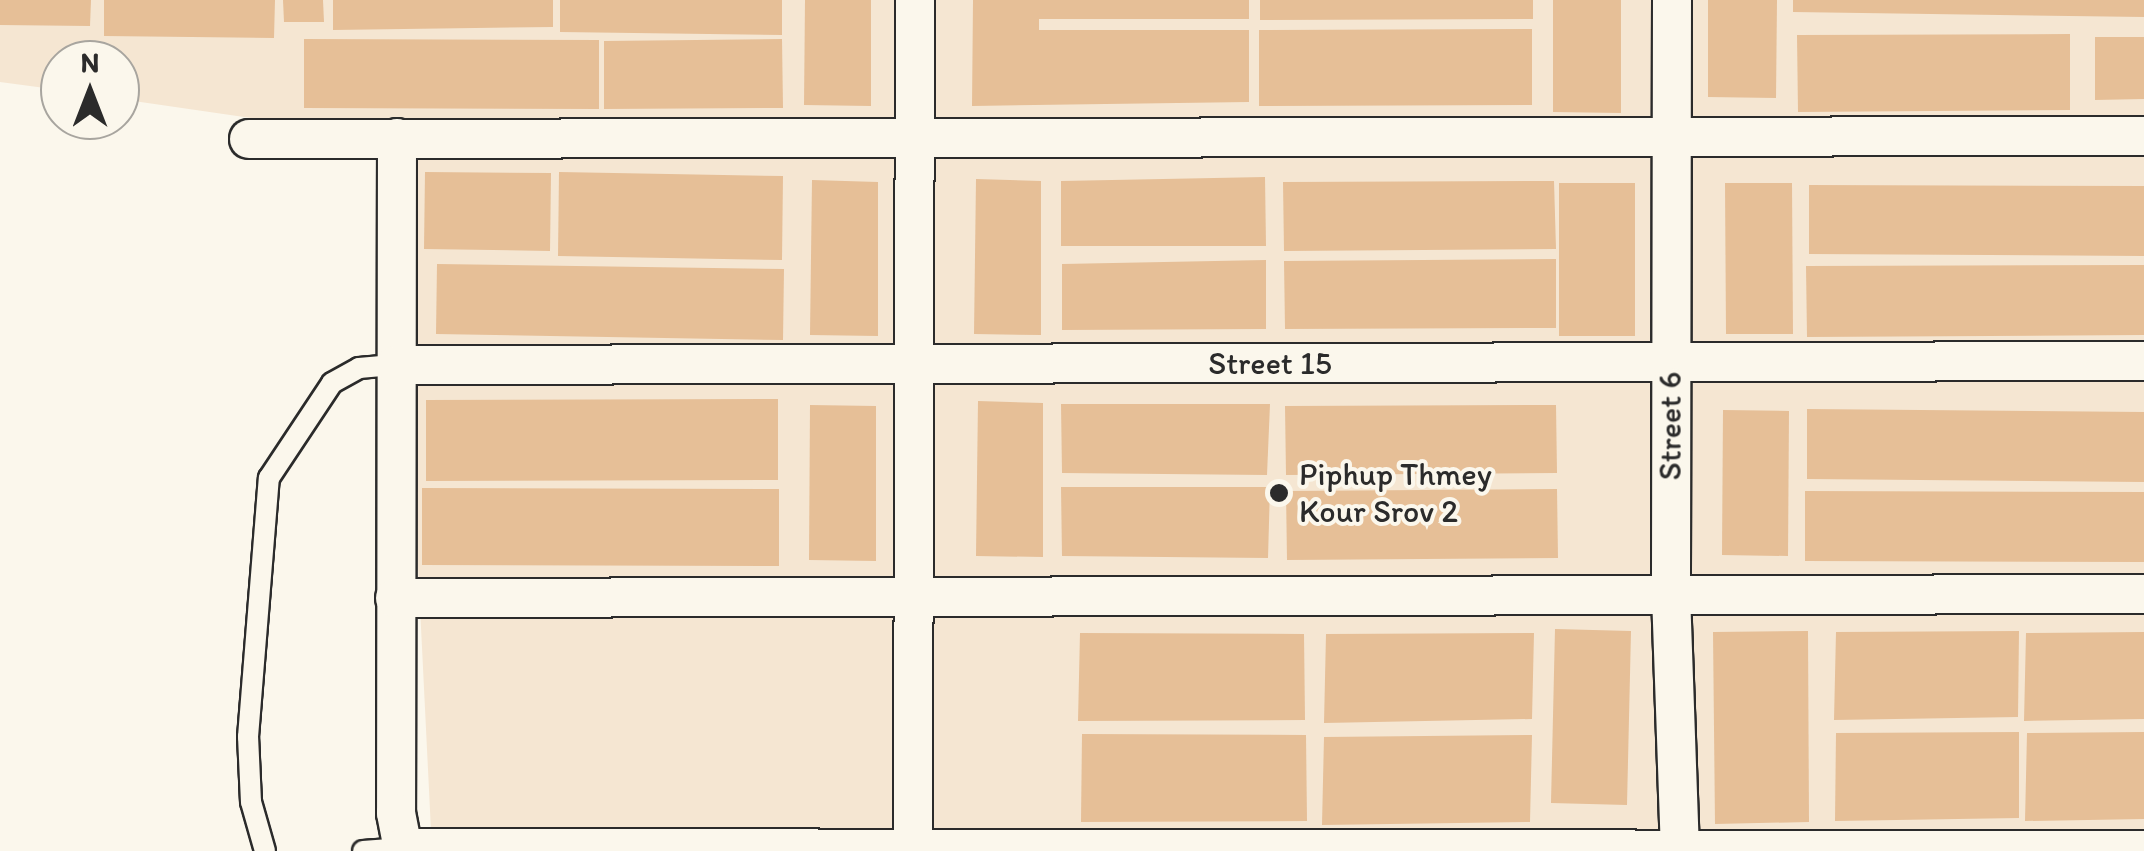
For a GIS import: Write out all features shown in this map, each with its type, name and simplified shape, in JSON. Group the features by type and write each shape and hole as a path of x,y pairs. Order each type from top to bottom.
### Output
{"street":[{"path":"914,850 916,0"},
{"name":"Street 6","path":"1672,0 1671,594 1680,850"},
{"path":"249,139 1670,141 2144,136"},
{"path":"397,138 396,814 403,848 2144,850"},
{"name":"Street 15","path":"396,365 2144,361"},
{"path":"395,598 2144,594"}],"lane":[{"path":"265,851 251,802 248,736 269,478 332,383 359,368 396,365"},
{"path":"364,851 403,848"}],"shaded area":[{"name":"Piphup Thmey Kour Srov 2","path":"0,0 2144,0 2144,851 432,851 397,139 140,102 140,40 40,40 40,87 0,82"}],"building":[{"path":"0,0 91,0 90,26 0,25"},
{"path":"104,0 275,0 274,38 104,36"},
{"path":"283,0 323,0 324,22 284,22"},
{"path":"333,0 553,0 553,27 333,30"},
{"path":"560,0 782,0 782,35 560,32"},
{"path":"805,0 871,0 871,106 804,105"},
{"path":"973,0 1249,0 1249,19 1039,19 1039,30 1249,30 1249,102 972,106"},
{"path":"1260,0 1533,0 1533,19 1260,20"},
{"path":"1553,0 1621,0 1621,113 1553,112"},
{"path":"1708,0 1777,0 1776,98 1708,97"},
{"path":"1793,0 2144,0 2144,17 1793,12"},
{"path":"1532,29 1532,105 1259,106 1259,30"},
{"path":"2070,34 2070,110 1798,112 1797,35"},
{"path":"2095,37 2144,37 2144,99 2095,100"},
{"path":"304,39 599,40 599,109 304,108"},
{"path":"782,39 783,108 604,109 604,41"},
{"path":"425,172 551,173 550,251 424,249"},
{"path":"559,172 783,176 782,260 558,256"},
{"path":"1265,177 1266,246 1061,246 1061,181"},
{"path":"976,179 1041,181 1041,335 974,334"},
{"path":"812,180 878,182 878,336 810,335"},
{"path":"1554,181 1556,249 1284,251 1283,182"},
{"path":"1559,183 1635,183 1635,336 1559,336"},
{"path":"1725,183 1792,183 1793,334 1726,334"},
{"path":"1809,185 2144,186 2144,256 1809,254"},
{"path":"1556,259 1556,328 1285,329 1284,261"},
{"path":"1266,260 1266,329 1062,330 1062,264"},
{"path":"437,264 784,269 783,340 436,334"},
{"path":"2144,265 2144,335 1807,337 1806,266"},
{"path":"778,399 778,480 426,481 426,400"},
{"path":"978,401 1043,403 1043,557 976,556"},
{"path":"1061,404 1270,404 1267,475 1062,473"},
{"path":"810,405 876,406 876,561 809,560"},
{"path":"1556,405 1557,473 1286,475 1285,406"},
{"path":"1807,409 2144,412 2144,482 1807,479"},
{"path":"1723,410 1789,411 1788,556 1722,555"},
{"path":"1061,487 1270,487 1268,558 1062,556"},
{"path":"422,488 779,489 779,566 422,565"},
{"path":"1557,489 1558,558 1287,560 1286,491"},
{"path":"1805,491 2144,492 2144,562 1805,561"},
{"path":"1555,629 1631,631 1627,805 1551,803"},
{"path":"1808,631 1809,822 1715,824 1713,632"},
{"path":"2019,631 2018,717 1834,720 1836,632"},
{"path":"2144,632 2144,719 2024,721 2026,633"},
{"path":"1080,633 1304,634 1305,720 1078,721"},
{"path":"1534,633 1532,719 1324,723 1326,634"},
{"path":"2019,732 2019,818 1835,821 1836,733"},
{"path":"2144,732 2144,819 2025,821 2027,733"},
{"path":"1082,734 1306,735 1307,821 1081,822"},
{"path":"1532,735 1530,822 1322,825 1324,737"}],"place":[{"name":"Piphup Thmey Kour Srov 2","path":"1279,493"}]}
